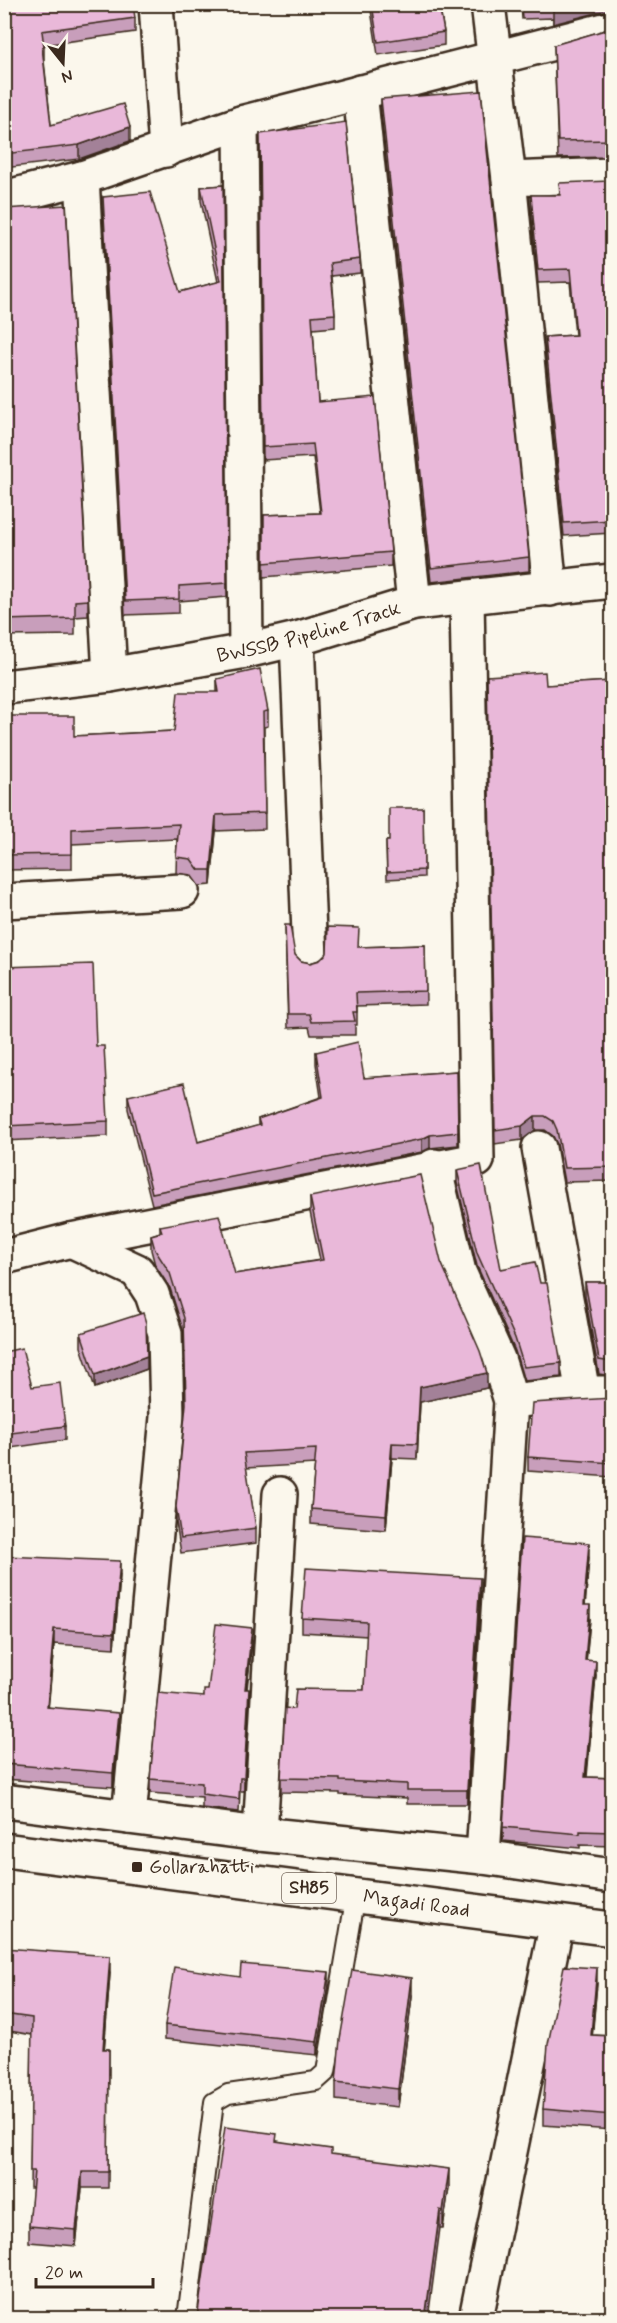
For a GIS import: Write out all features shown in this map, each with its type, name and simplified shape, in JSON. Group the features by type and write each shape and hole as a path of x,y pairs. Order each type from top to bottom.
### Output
{"street":[{"path":"156,4 166,150"},
{"path":"488,4 509,179 550,589"},
{"path":"4,198 82,177 241,123 612,28"},
{"path":"360,92 414,603"},
{"path":"241,123 246,651"},
{"path":"509,179 612,175"},
{"path":"82,177 110,675"},
{"name":"BWSSB Pipeline Track","path":"4,687 110,675 246,651 297,639 414,603 612,581"},
{"path":"4,1257 71,1240 434,1166 477,1160 467,598"},
{"path":"297,639 310,957"},
{"path":"4,900 182,891"},
{"path":"511,1401 598,1393 539,1148"},
{"path":"434,1166 459,1272 498,1359 511,1401 483,1857"},
{"path":"71,1240 137,1271 152,1294 165,1333 167,1417 129,1817"},
{"path":"260,1834 280,1494"},
{"path":"4,1801 260,1834 483,1857 612,1876"},
{"name":"Magadi Road","path":"4,1850 612,1929"},
{"path":"476,2319 557,1922"}],"lane":[{"path":"187,2319 214,2102 228,2094 316,2081 326,2072 356,1894"}],"building":[{"path":"4,4 133,4 135,18 42,31 51,125 123,104 130,127 79,145 4,154"},
{"path":"372,4 439,4 444,32 378,42"},
{"path":"612,28 612,140 558,141 554,45"},
{"path":"481,91 529,557 431,568 381,99"},
{"path":"346,122 360,259 330,263 335,314 312,316 318,402 375,397 391,552 264,563 264,515 321,513 313,444 263,447 260,134"},
{"path":"610,181 612,199 612,520 564,523 545,337 576,335 570,269 538,270 531,195 560,195 559,183"},
{"path":"223,185 227,583 179,586 179,599 125,601 103,197 150,192 180,292 221,281 201,187"},
{"path":"66,205 88,600 75,601 75,618 4,620 4,209"},
{"path":"260,669 268,711 263,712 265,813 216,815 211,870 199,870 191,859 176,857 179,824 72,829 72,854 4,855 4,716 74,716 74,736 174,731 178,692 219,692 217,679"},
{"path":"545,672 546,685 612,681 612,1167 564,1168 557,1130 553,1121 545,1116 535,1116 522,1126 495,1130 487,676"},
{"path":"389,808 423,808 424,870 387,872 386,841 389,841"},
{"path":"285,925 290,925 295,955 301,961 310,963 320,960 327,953 328,927 359,928 358,947 425,945 426,991 356,993 357,1012 353,1012 355,1021 311,1022 309,1014 288,1014"},
{"path":"93,964 96,1046 104,1046 108,1121 4,1126 4,967"},
{"path":"358,1042 364,1078 457,1071 458,1132 430,1135 422,1139 152,1193 128,1096 184,1083 198,1142 260,1125 258,1119 323,1097 316,1052"},
{"path":"481,1165 501,1269 535,1262 540,1283 547,1283 561,1363 524,1367 515,1338 477,1253 457,1170"},
{"path":"420,1175 441,1262 480,1351 487,1373 420,1387 417,1444 392,1443 386,1515 311,1509 316,1449 244,1453 256,1528 181,1538 176,1507 186,1404 184,1318 170,1273 155,1250 151,1235 162,1232 160,1226 219,1215 235,1274 323,1260 310,1197"},
{"path":"585,1282 612,1282 612,1362 599,1360"},
{"path":"143,1313 146,1323 147,1356 95,1375 81,1333"},
{"path":"22,1348 32,1387 60,1383 65,1426 4,1434 4,1352"},
{"path":"612,1398 612,1463 528,1457 532,1403"},
{"path":"522,1538 589,1543 584,1605 590,1605 585,1660 596,1661 585,1777 612,1778 612,1832 580,1831 580,1834 503,1827"},
{"path":"4,1556 120,1561 114,1633 54,1629 47,1707 119,1713 113,1773 4,1764"},
{"path":"306,1568 480,1578 467,1790 407,1790 407,1784 340,1781 340,1779 281,1778 285,1708 294,1709 296,1689 364,1690 367,1622 302,1618"},
{"path":"216,1624 252,1628 245,1689 249,1689 244,1778 240,1778 239,1799 202,1794 202,1783 150,1779 158,1693 204,1697 204,1690 208,1690"},
{"path":"4,1948 110,1956 103,2049 109,2049 108,2172 82,2172 76,2230 29,2226 34,2171 30,2171 32,2018 4,2014"},
{"path":"241,1964 329,1972 317,2042 165,2025 174,1967 240,1977"},
{"path":"564,1966 597,1968 591,2035 612,2036 612,2115 543,2109 548,2044"},
{"path":"352,1970 412,1978 398,2089 336,2082 340,2039"},
{"path":"225,2127 277,2134 276,2141 331,2149 331,2154 449,2169 443,2211 440,2210 425,2319 197,2319"}],"place":[{"name":"Gollarahatti","path":"137,1867"}]}
